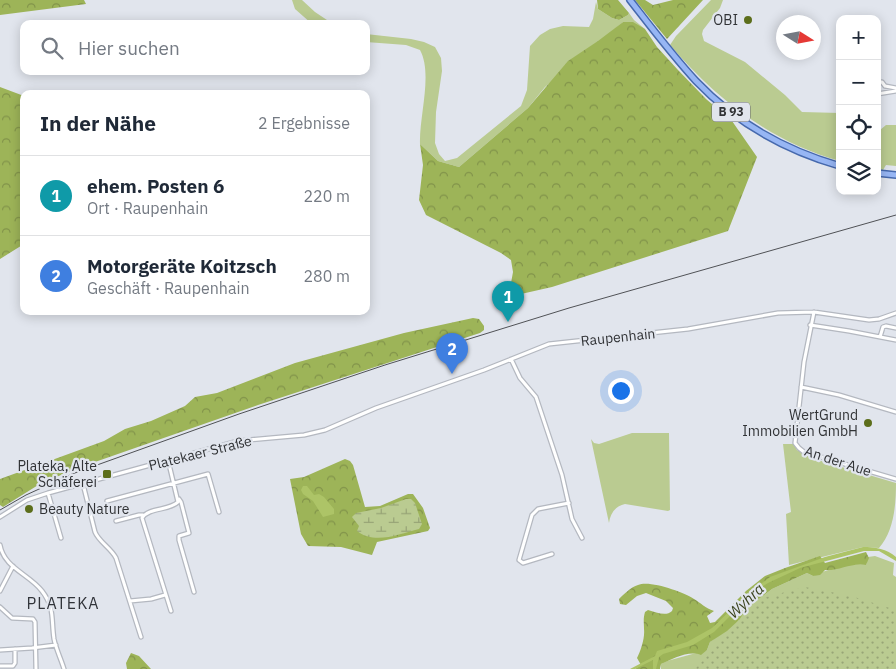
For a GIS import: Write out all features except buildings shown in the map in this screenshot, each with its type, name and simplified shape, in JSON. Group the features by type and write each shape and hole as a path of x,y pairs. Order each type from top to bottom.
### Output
{"main road":[{"name":"B 93","path":"630,0 696,82 729,111 758,131 787,147 836,165"},
{"path":"881,174 896,175"}],"street":[{"path":"881,82 885,86 896,90"},
{"path":"881,94 885,86"},
{"path":"884,91 896,90"},
{"name":"Raupenhain","path":"432,388 549,344 688,329 778,313 814,312 869,320 879,319 896,313"},
{"name":"An der Aue","path":"814,312 810,325 801,387 795,443 804,452 896,479"},
{"path":"810,325 896,340"},
{"path":"880,337 883,327 896,328"},
{"path":"511,359 520,378 536,397 562,475 572,519 582,538"},
{"path":"801,387 838,395 896,412"},
{"name":"Platekaer Straße","path":"0,517 27,500 48,493 247,439 310,434 432,388"},
{"path":"168,460 189,533 180,536 178,540 194,592"},
{"path":"107,501 208,474 219,512"},
{"path":"83,483 96,535 115,555 141,637"},
{"path":"48,493 60,538"},
{"path":"116,521 174,506 178,502 178,498"},
{"path":"552,554 523,563 519,560 532,514 538,508 569,503"},
{"path":"143,515 143,521 171,611"},
{"path":"0,546 6,560 38,586 49,602 52,611 56,645 64,669"},
{"path":"0,591 13,566"},
{"path":"130,602 165,595"},
{"path":"0,607 12,618 33,619 35,622 36,669"},
{"path":"0,650 56,645"},
{"path":"0,666 13,666 15,663 15,650"}],"green space":[{"path":"0,0 84,0 86,4 0,15"},
{"path":"292,0 302,0 327,20 307,20 295,9"},
{"path":"597,0 618,0 629,13 619,20 612,18 598,9"},
{"path":"635,0 645,0 653,5 673,0 703,0 667,39"},
{"path":"711,0 723,0 720,8 703,30 704,41 745,62 785,95 802,112 836,113 836,160 791,142 746,116 706,83 670,45 676,36"},
{"path":"596,2 598,9 612,18 619,20 629,13 645,29 623,22 545,87 528,108 459,167 438,161 420,144 425,71 424,60 420,50 406,45 370,42 370,34 411,39 435,47 441,58 442,71 436,112 435,143 439,154 445,161 457,158 521,106 527,90 530,46 540,35 550,29 563,26 589,27 593,19"},
{"path":"623,22 633,22 645,29 657,47 678,70 706,99 732,121 757,157 728,231 552,287 521,294 514,290 511,283 513,272 511,260 501,253 426,215 419,200 423,165 420,144 438,161 459,167 528,108 568,61"},
{"path":"0,87 20,94 20,246 0,259"},
{"path":"886,125 896,125 896,166 886,165 883,170 881,170 881,129"},
{"path":"473,318 479,319 484,326 484,330 480,333 258,405 95,462 43,482 3,507 0,505 0,479 104,441 125,429 151,421 185,406 195,397 217,393 295,363 404,333"},
{"path":"632,433 669,433 670,510 625,504 614,511 609,523 591,439 594,443 599,444"},
{"path":"783,444 794,444 797,450 808,455 808,457 896,483 895,509 891,526 879,548 863,547 789,565 786,514 791,512"},
{"path":"345,459 353,465 365,507 380,506 408,494 413,494 423,508 430,528 428,531 377,542 372,555 341,547 308,546 301,534 290,479 304,477"},
{"path":"411,499 415,503 422,524 419,529 395,536 379,538 364,535 357,531 359,526 352,517 356,513 381,508"},
{"path":"866,552 869,558 866,565 861,564 825,570 820,575 813,576 807,573 772,589 755,602 747,603 738,610 744,613 739,620 727,631 710,642 707,650 701,655 681,656 661,664 660,669 635,669 641,665 637,658 643,640 645,612 648,610 667,614 673,608 666,601 646,593 637,596 626,605 620,604 619,599 635,586 643,584 658,585 689,596 714,611 707,616 710,623 715,622 746,591 765,576 820,556 825,563"},
{"path":"875,556 894,563 893,575 896,577 896,669 661,669 661,664 667,661 707,650 710,642 739,620 737,611 747,603 755,602 772,589 807,573 813,576 839,567 866,565 868,557"},
{"path":"805,587 851,596 896,610 896,669 695,669 762,598"},
{"path":"131,653 139,656 151,669 127,669 126,663"}],"shaded area":[{"path":"303,486 307,486 314,495 319,494 324,497 334,509 334,514 323,517 313,501 303,494 301,490"},
{"path":"863,547 885,550 896,557 896,561 879,551 864,551 800,568 768,583 754,592 714,632 693,645 663,654 659,657 656,669 653,669 653,660 635,669 630,669 655,656 657,651 687,642 712,628 744,597 770,577 825,557"}],"railway":[{"path":"0,510 26,495 72,474 239,414 385,365 569,308 896,215"}],"place":[{"name":"OBI","path":"748,20"},
{"name":"ehem. Posten 6","path":"508,322"},
{"name":"Motorgeräte Koitzsch","path":"452,374"},
{"name":"WertGrund Immobilien GmbH","path":"868,423"},
{"name":"Plateka, Alte Schäferei","path":"107,474"},
{"name":"Beauty Nature","path":"29,509"}],"district":[{"name":"PLATEKA","path":"63,603"}],"water label":[{"name":"Wyhra","path":"746,601"}]}
